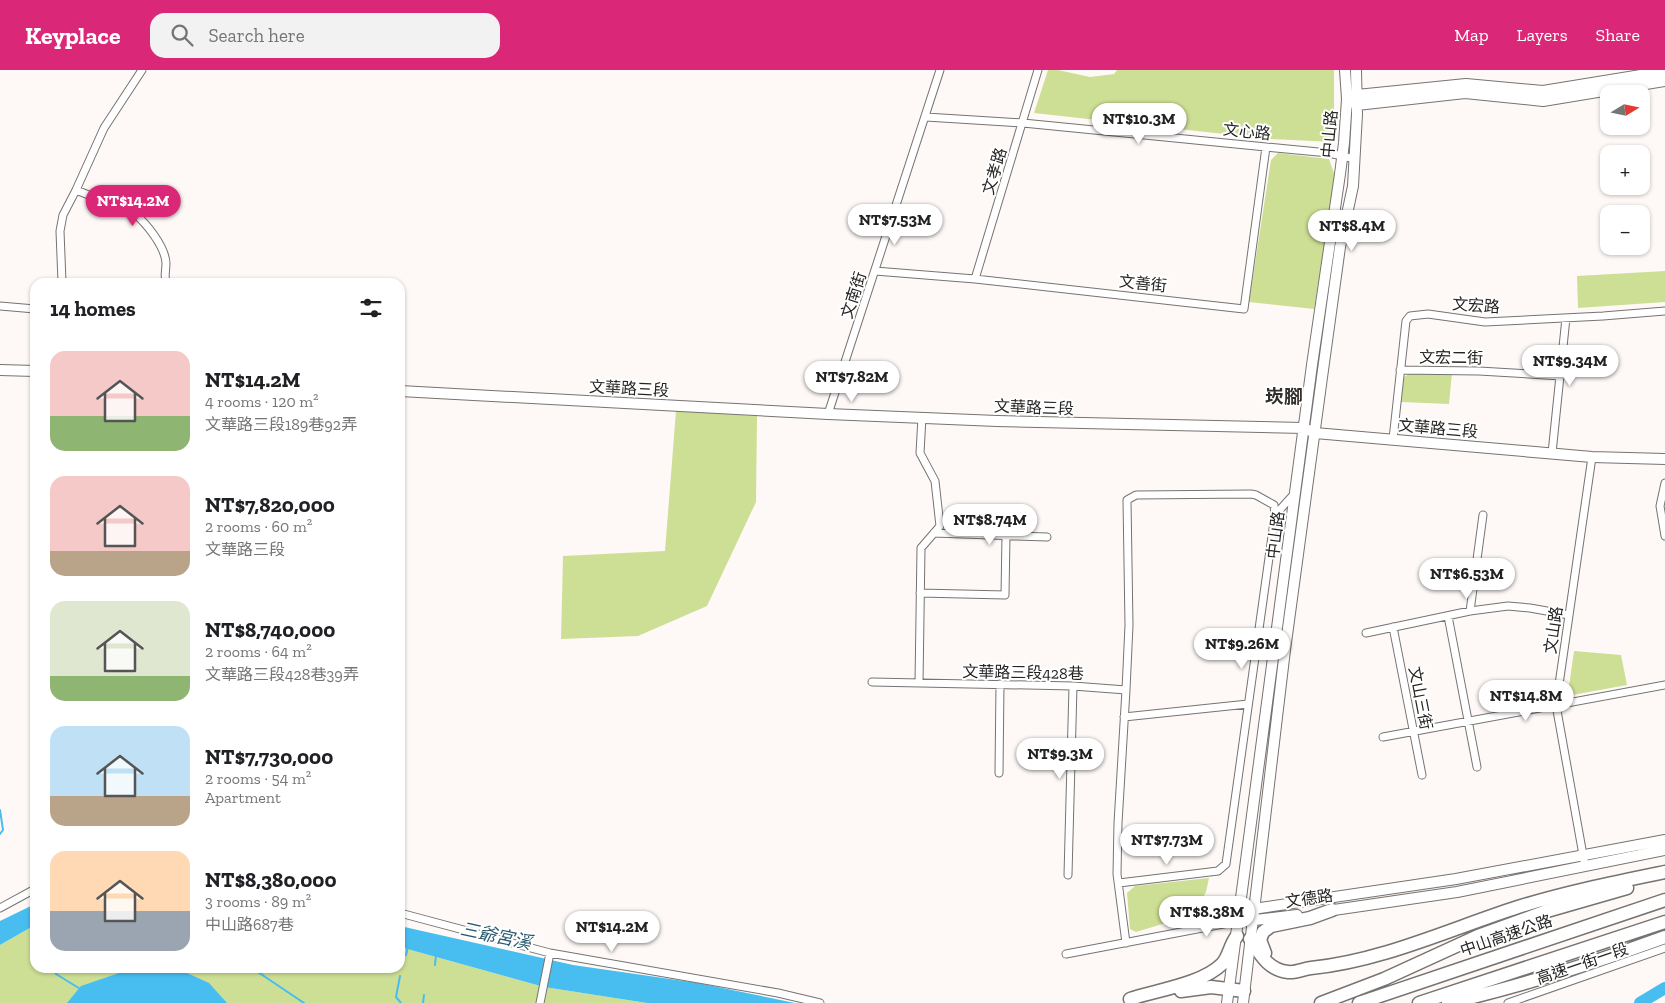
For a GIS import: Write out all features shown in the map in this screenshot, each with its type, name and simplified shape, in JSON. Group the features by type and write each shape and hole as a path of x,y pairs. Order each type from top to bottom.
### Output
{"highway":[{"path":"1250,939 1261,957 1271,966 1288,972 1332,966 1390,950 1557,896 1665,872"},
{"path":"1321,1003 1502,927 1570,903 1665,877"},
{"name":"中山高速公路","path":"1359,1003 1665,900"},
{"path":"1304,969 1284,966 1274,962 1264,952 1260,942 1261,937 1266,929 1271,926 1310,918 1332,910"},
{"path":"1419,1003 1665,922"},
{"path":"1126,1001 1187,984 1211,972 1223,963 1237,936"},
{"path":"1448,1003 1582,966 1665,937"},
{"path":"1126,1001 1211,987 1229,989 1243,997"}],"street":[{"path":"62,278 60,231 63,215 104,128 142,70"},
{"name":"文南街","path":"828,414 940,70"},
{"name":"文孝路","path":"975,279 1038,70"},
{"name":"中山路","path":"1227,1003 1304,428 1343,155 1354,99 1346,70"},
{"name":"中山路","path":"1243,997 1285,650 1340,247 1352,186 1355,159 1354,99 1356,70"},
{"path":"1402,96 1466,84 1543,91 1665,71"},
{"path":"1354,99 1466,93 1544,101 1665,81"},
{"name":"文心路","path":"926,117 1023,123 1266,146 1343,155 1355,159"},
{"name":"文善街","path":"875,271 975,279 1244,309 1266,146"},
{"path":"76,190 134,213 141,219 164,254 166,262 164,278"},
{"path":"0,306 30,309"},
{"name":"文宏路","path":"1393,439 1406,321 1410,316 1428,314 1485,322 1665,311"},
{"path":"1552,453 1566,318"},
{"path":"0,370 30,372"},
{"name":"文宏二街","path":"1400,370 1479,371 1561,376"},
{"name":"文華路三段","path":"405,391 828,414 1304,428 1315,433 1592,457 1665,459"},
{"path":"918,683 921,548 940,526 935,481 920,453 922,417"},
{"name":"文山路","path":"1584,861 1556,705 1592,457"},
{"path":"1665,482 1660,506 1665,536"},
{"path":"1275,515 1296,491"},
{"path":"1119,884 1218,871 1226,864 1275,515 1274,505 1256,495 1136,495 1127,500 1129,624 1117,874 1126,943"},
{"path":"1470,611 1483,515"},
{"path":"934,533 1047,537"},
{"path":"920,593 1005,595 1006,536"},
{"path":"1366,632 1470,611 1508,606 1569,615"},
{"path":"1448,616 1476,767"},
{"name":"文山三街","path":"1393,627 1422,775"},
{"name":"文華路三段428巷","path":"872,682 1073,686 1126,690"},
{"path":"999,773 1000,684"},
{"path":"1068,875 1073,686"},
{"path":"1383,737 1665,686"},
{"path":"1124,717 1248,704"},
{"name":"文德路","path":"1239,921 1252,921 1457,892 1665,840"},
{"name":"文德路","path":"1253,909 1665,850"},
{"path":"0,908 30,892"},
{"path":"1066,954 1239,921 1253,909"},
{"path":"405,914 550,955 778,993 820,1003"},
{"name":"高速一街一段","path":"1508,1003 1665,948"},
{"path":"540,999 550,955"}],"green space":[{"path":"1048,70 1058,70 1090,77 1114,74 1117,70 1334,70 1334,142 1269,139 1034,113"},
{"path":"1278,153 1329,159 1335,176 1314,309 1249,302 1271,160"},
{"path":"1665,271 1665,302 1578,308 1577,276"},
{"path":"1414,371 1452,373 1449,404 1401,402 1404,377"},
{"path":"676,411 757,416 756,502 707,606 638,636 561,639 563,556 665,551"},
{"path":"1574,651 1621,655 1627,685 1572,695 1568,693"},
{"path":"1209,878 1206,892 1201,901 1205,911 1136,932 1130,929 1127,893 1135,886"},
{"path":"30,928 30,973 405,973 405,948 544,987 647,1003 0,1003 0,945"}],"water":[{"path":"30,906 30,928 0,945 0,921"},
{"path":"405,927 573,965 698,983 795,1003 647,1003 544,987 405,948"},
{"path":"119,973 187,973 209,983 227,1003 67,1003 81,986"}],"waterway":[{"path":"0,810 3,830 0,834"},
{"path":"406,955 408,947"},
{"path":"435,965 436,955"},
{"path":"56,973 82,990"},
{"path":"259,973 304,1003"},
{"path":"400,976 396,997 401,1003"},
{"name":"三爺宮溪","path":"1640,1003 1665,988"},
{"path":"423,1003 424,995"}],"district":[{"name":"崁腳","path":"1284,396"}]}
